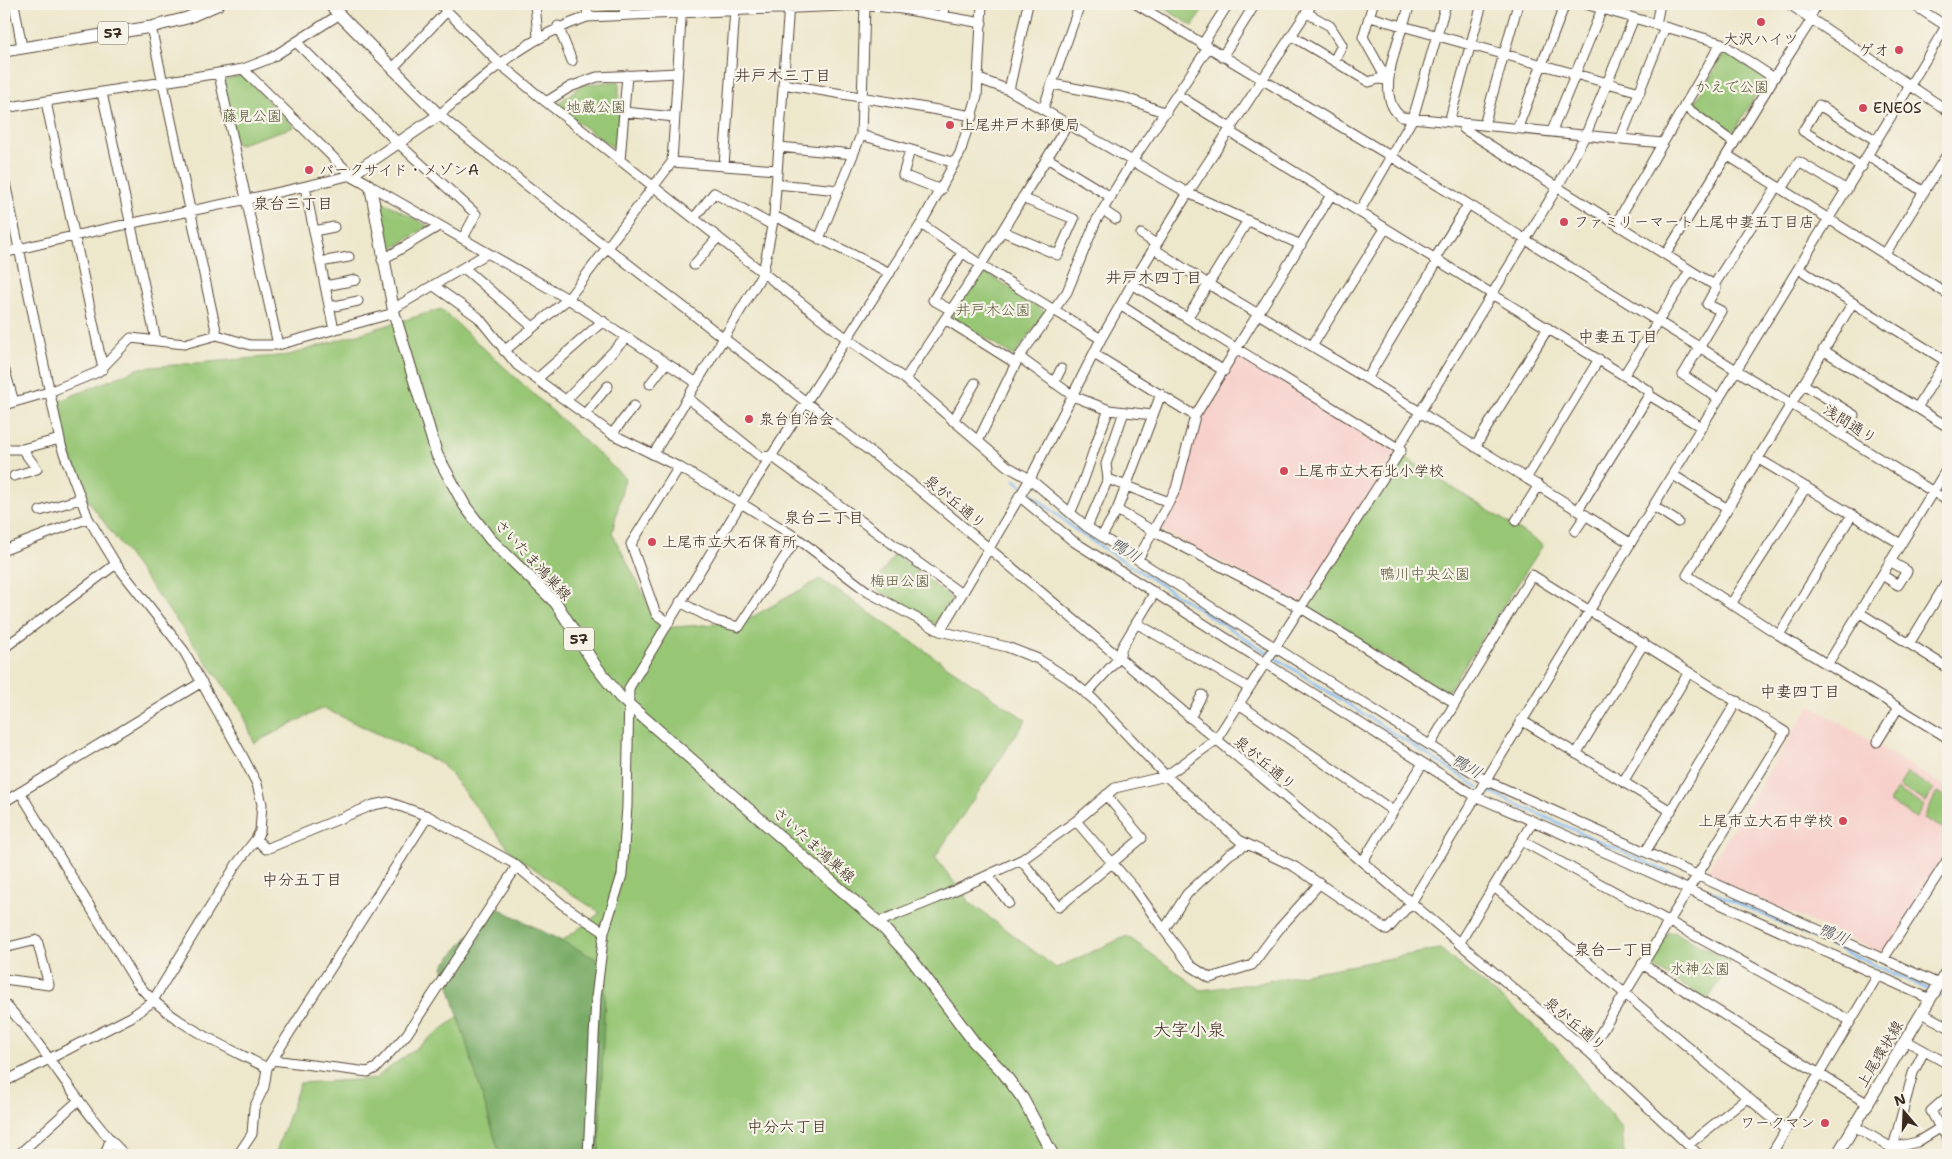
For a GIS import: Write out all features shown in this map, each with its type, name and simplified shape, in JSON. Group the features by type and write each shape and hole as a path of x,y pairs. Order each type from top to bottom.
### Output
{"main road":[{"name":"57","path":"4,51 151,27 202,8 219,4"},
{"path":"329,4 439,115 351,175 369,185"},
{"name":"さいたま鴻巣線","path":"369,185 393,311 437,455 465,506 490,539 556,602 595,665 627,704 878,922 910,957 974,1042 1002,1071 1023,1099 1053,1155"},
{"name":"上尾環状線","path":"1837,1155 1930,999 1944,985 1948,969"}],"street":[{"path":"14,4 22,47"},
{"path":"440,4 500,64 546,102 846,338 905,379 1007,466 1030,479 1087,527 1485,780 1646,850 1944,985"},
{"path":"535,4 538,37"},
{"path":"587,17 588,4"},
{"path":"624,15 625,4"},
{"path":"439,115 500,64 538,37 558,26 587,17 682,8 735,9 840,4 903,6 982,23"},
{"path":"943,16 944,4"},
{"path":"588,1155 596,998 604,932 622,875 627,806 627,704 629,688 667,622 770,456 921,224 955,163 973,116 978,79 982,4"},
{"path":"1009,90 1028,4"},
{"path":"1043,109 1080,4"},
{"name":"浅間通り","path":"1136,4 1392,157 1524,241 1841,434 1948,502"},
{"path":"978,441 1017,360 1067,292 1103,210 1133,160 1178,95 1228,4"},
{"path":"1222,57 1255,4"},
{"path":"940,631 960,593 989,549 1030,479 1074,396 1101,339 1132,284 1188,193 1231,131 1312,4"},
{"path":"1374,4 1363,38 1388,80"},
{"path":"1410,4 1388,80 1388,96 1396,112 1402,117 1662,142"},
{"path":"1359,212 1413,118 1446,4"},
{"path":"1449,122 1482,4"},
{"path":"1484,125 1518,4"},
{"path":"1518,127 1565,4"},
{"path":"1587,4 1602,9 1615,8 1634,18 1721,43 1774,78"},
{"path":"1656,24 1660,4"},
{"path":"1789,4 1948,111"},
{"path":"1666,254 1811,18 1816,4"},
{"path":"434,286 478,317 517,365 567,399 584,415 612,434 679,467 741,503 797,538 868,592 940,631 1007,647 1038,659 1069,679 1166,776 1239,840 1295,867 1387,930 1411,903 1588,609 1830,220 1947,25 1912,4"},
{"path":"653,455 763,272 773,220 789,5"},
{"path":"819,239 861,135 866,5"},
{"path":"504,350 568,299 672,162 682,8"},
{"path":"724,166 735,9"},
{"path":"1552,131 1602,9"},
{"path":"393,68 448,11"},
{"path":"1307,13 1330,26 1342,45 1334,61"},
{"path":"4,108 243,70 271,58 340,14"},
{"path":"1370,17 1640,92"},
{"path":"1398,448 1491,293 1557,188 1586,134 1634,18"},
{"path":"558,26 572,61"},
{"path":"151,27 217,335"},
{"path":"1621,138 1665,27"},
{"path":"1292,36 1369,82 1378,79 1388,80"},
{"path":"296,42 398,144 476,214 463,238"},
{"path":"1617,222 1721,43"},
{"path":"243,70 351,175"},
{"path":"546,102 570,87 596,77 677,73"},
{"path":"220,75 278,344"},
{"path":"620,161 627,75"},
{"path":"978,79 1009,90 1188,193 1300,245"},
{"path":"783,84 864,96 973,116"},
{"path":"1052,84 1126,98 1166,113"},
{"path":"102,93 156,340"},
{"path":"1178,95 1231,131 1436,261 1599,359 1649,391 1649,395 1701,427"},
{"path":"46,102 103,369"},
{"path":"1862,167 1803,131 1819,105 1877,141"},
{"path":"1684,106 1734,143"},
{"path":"624,112 674,117"},
{"name":"泉が丘通り","path":"439,115 525,184 807,401 989,549 1589,1052 1688,1149 1699,1155"},
{"path":"1462,123 1464,129 1557,188 1617,222 1714,285"},
{"path":"905,379 981,265 1068,124"},
{"path":"861,135 955,163"},
{"path":"779,147 853,154"},
{"path":"910,150 902,175 941,190"},
{"path":"1885,254 1948,152"},
{"path":"1727,155 1948,294"},
{"path":"1868,156 1924,192"},
{"path":"1048,158 1111,197"},
{"path":"672,162 777,170"},
{"path":"1719,399 1682,375 1721,311 1707,304 1716,288 1714,285 1779,188 1799,162 1847,190"},
{"path":"4,252 130,222 305,187 351,175"},
{"path":"4,178 60,439 80,499 88,518 116,564 184,651 256,784 262,804 260,831 256,839 236,865 152,1002 131,1017 4,1082"},
{"path":"776,184 839,190"},
{"path":"369,185 568,299 697,383"},
{"path":"305,187 334,330"},
{"path":"694,218 714,193 819,239 890,273"},
{"path":"1138,559 1176,489 1195,416 1331,195"},
{"path":"1002,231 1058,255 1074,219 1022,198"},
{"path":"1367,379 1468,205"},
{"path":"1103,210 1116,219"},
{"path":"1191,312 1247,222"},
{"path":"921,224 962,253 1101,339"},
{"path":"382,260 439,226"},
{"path":"314,231 334,227"},
{"path":"1312,346 1385,229"},
{"path":"1142,234 1155,246 1208,284 1367,379 1418,413 1527,477 1630,542"},
{"path":"694,265 718,237"},
{"path":"4,405 49,392 103,369 131,338 184,344 217,335 250,345 278,344 334,330 393,311 488,253"},
{"path":"951,310 933,300 962,253"},
{"path":"320,262 349,256"},
{"path":"464,268 533,327"},
{"path":"1799,269 1852,304 1947,359 1917,408"},
{"path":"1624,375 1690,271"},
{"path":"325,286 356,280"},
{"path":"878,922 988,876 1021,860 1076,821 1115,788 1166,776 1216,740 1401,450 1132,284"},
{"path":"330,307 358,301"},
{"path":"1852,304 1726,508 1688,575 1779,635 1948,738"},
{"path":"1120,305 1224,370"},
{"path":"945,319 1017,360 1074,396 1109,410 1152,415"},
{"path":"538,378 602,321"},
{"path":"1476,446 1548,328"},
{"path":"567,399 627,337"},
{"path":"1823,350 1948,427"},
{"path":"1094,354 1195,416"},
{"path":"1527,477 1599,359"},
{"path":"650,384 666,362"},
{"path":"1054,383 1061,369"},
{"path":"5,371 14,402"},
{"path":"953,421 975,383"},
{"path":"1803,384 1854,415 1841,434"},
{"path":"584,415 608,386"},
{"path":"1102,536 1117,510 1161,394"},
{"path":"1575,531 1582,512 1649,395"},
{"path":"688,398 761,457 770,456 960,593"},
{"path":"612,434 634,406"},
{"path":"1070,513 1081,490 1096,440 1109,410"},
{"path":"1087,527 1108,479 1106,464 1124,412"},
{"path":"4,448 22,448 60,439"},
{"path":"14,476 37,469 22,448"},
{"path":"1758,458 1806,486 1851,516 1901,544"},
{"path":"667,622 656,614 630,544 679,467"},
{"path":"1827,665 1948,467"},
{"path":"1672,475 1726,508"},
{"path":"1108,479 1169,502"},
{"path":"1516,521 1539,485"},
{"path":"1731,604 1806,486"},
{"path":"1019,496 1073,541 1475,796 1930,999"},
{"path":"40,511 80,499"},
{"path":"1653,506 1678,522"},
{"path":"1117,510 1153,531 1301,608 1455,703"},
{"path":"1779,635 1851,516"},
{"path":"4,550 88,518"},
{"path":"680,602 716,621 739,627 797,538"},
{"path":"1882,575 1898,585 1907,571 1890,561"},
{"path":"4,648 116,564"},
{"path":"1430,745 1532,575 1785,732 1589,1052"},
{"path":"1909,644 1948,580"},
{"path":"1086,694 1119,658 1122,647 1155,592"},
{"path":"1860,613 1948,668"},
{"path":"1136,623 1249,688"},
{"path":"1576,754 1644,643"},
{"path":"1623,782 1689,672"},
{"path":"4,802 202,682"},
{"path":"1190,718 1202,695"},
{"path":"1646,850 1737,702"},
{"path":"1239,704 1393,811"},
{"path":"1877,742 1898,708"},
{"path":"1522,720 1671,811"},
{"path":"1363,861 1423,762"},
{"path":"20,792 136,982 152,1002 189,1027 269,1064 368,1072 376,1068 407,1034 517,866"},
{"path":"1021,860 1059,907 1142,838 1106,795"},
{"path":"256,839 266,849 373,805 388,802 428,816 517,866 563,904 604,932"},
{"path":"238,1155 252,1134 254,1108 264,1087 269,1064 428,816"},
{"path":"1076,821 1134,888 1191,966 1210,978 1252,965 1279,929 1320,884"},
{"path":"1459,944 1533,821"},
{"path":"1522,841 1668,923 1849,1020"},
{"path":"1164,930 1187,894 1230,854 1248,844"},
{"path":"1884,958 1948,859"},
{"path":"988,876 1009,903"},
{"path":"1494,887 1571,948 1623,994 1786,1130"},
{"path":"4,948 37,940 49,985 4,979"},
{"path":"1642,964 1868,1104"},
{"path":"1771,1155 1818,1072 1878,975"},
{"path":"4,1003 50,1058 110,1140 126,1155"},
{"path":"1922,1013 1948,1027"},
{"path":"1906,1040 1948,1064"},
{"path":"1892,1152 1913,1073 1924,1051"},
{"path":"1948,1096 1931,1111 1948,1138"},
{"path":"1688,1149 1747,1098"},
{"path":"18,1155 79,1100"},
{"path":"1854,1126 1892,1152"},
{"path":"1892,1152 1917,1142 1940,1128"},
{"path":"105,1155 110,1140"}],"shaded area":[{"name":"上尾市立大石北小学校","path":"1238,354 1396,452 1302,601 1297,602 1161,530 1160,525 1199,415"},
{"name":"上尾市立大石中学校","path":"1810,705 1948,788 1948,855 1884,954 1708,876 1707,871"}],"green space":[{"path":"1157,4 1206,4 1193,26"},
{"name":"かえで公園","path":"1725,52 1766,79 1732,134 1692,108"},
{"name":"藤見公園","path":"243,75 294,127 237,145 217,82"},
{"name":"地蔵公園","path":"619,81 618,151 555,106 582,85"},
{"path":"373,196 428,226 384,254"},
{"name":"井戸木公園","path":"981,269 1045,312 1014,356 951,316"},
{"path":"441,309 625,478 612,533 661,628 743,622 820,579 1026,720 935,857 969,902 1056,968 1127,936 1201,990 1251,984 1440,949 1521,1014 1555,1046 1621,1127 1625,1155 1117,1155 1112,1151 1104,1155 275,1155 300,1083 374,1079 600,913 514,855 442,764 323,708 254,743 242,710 87,499 67,445 59,401 140,368 289,355"},
{"name":"鴨川中央公園","path":"1401,455 1543,545 1446,694 1305,607"},
{"name":"梅田公園","path":"895,554 952,599 935,624 872,587"},
{"path":"1907,773 1934,789 1926,802 1899,786"},
{"path":"1897,789 1924,806 1916,818 1889,802"},
{"path":"1937,792 1948,798 1948,831 1924,818"},
{"path":"494,906 606,964 599,1155 500,1155 443,966"},
{"name":"水神公園","path":"1673,932 1729,960 1730,963 1709,998 1706,999 1652,966 1651,961 1668,933"}],"waterway":[{"name":"鴨川","path":"1015,480 1078,532 1478,787"},
{"name":"鴨川","path":"1483,789 1690,882"},
{"name":"鴨川","path":"1695,884 1932,991"},
{"name":"鴨川","path":"1937,994 1948,1000"}],"place":[{"name":"大沢ハイツ","path":"1761,22"},
{"name":"ゲオ","path":"1899,50"},
{"name":"ENEOS","path":"1863,108"},
{"name":"上尾井戸木郵便局","path":"950,125"},
{"name":"パークサイド・メゾンA","path":"309,170"},
{"name":"ファミリーマート上尾中妻五丁目店","path":"1564,222"},
{"name":"泉台自治会","path":"749,419"},
{"name":"上尾市立大石北小学校","path":"1284,471"},
{"name":"上尾市立大石保育所","path":"652,542"},
{"name":"上尾市立大石中学校","path":"1843,821"},
{"name":"ワークマン","path":"1825,1123"}],"district":[{"name":"井戸木三丁目","path":"783,75"},
{"name":"泉台三丁目","path":"293,203"},
{"name":"井戸木四丁目","path":"1154,277"},
{"name":"中妻五丁目","path":"1618,336"},
{"name":"泉台二丁目","path":"824,517"},
{"name":"中妻四丁目","path":"1800,691"},
{"name":"中分五丁目","path":"302,879"},
{"name":"泉台一丁目","path":"1614,949"},
{"name":"大字小泉","path":"1189,1030"},
{"name":"中分六丁目","path":"787,1126"}]}
